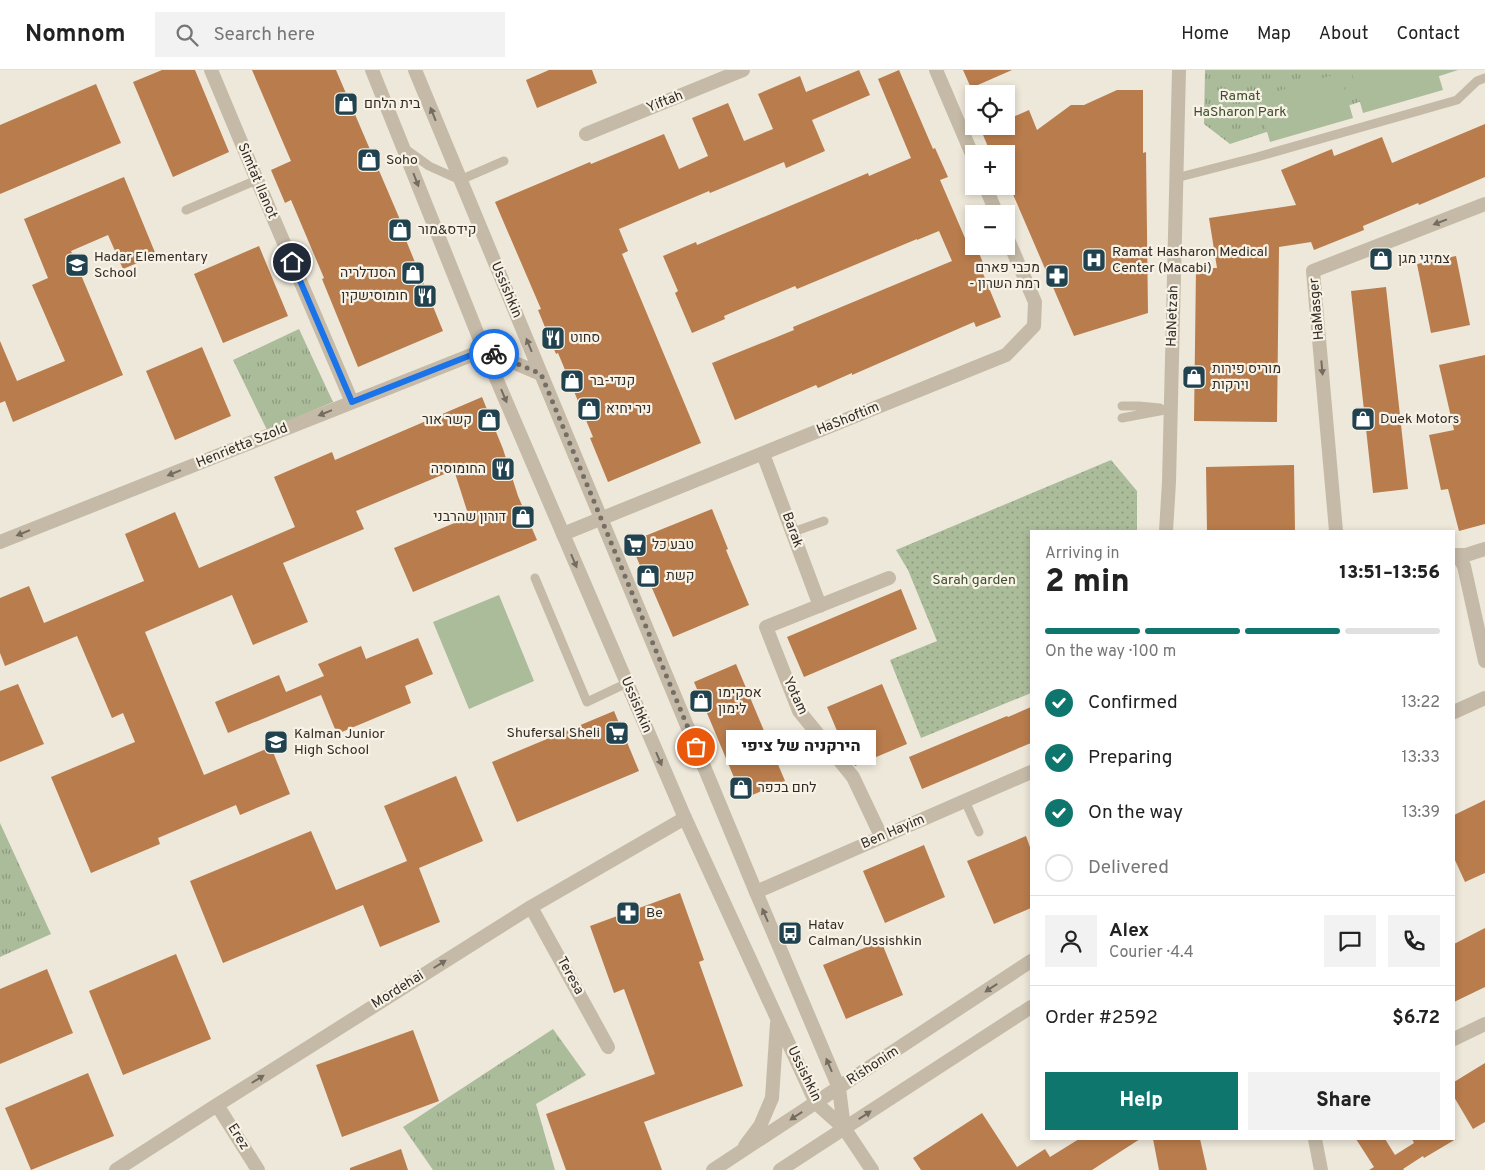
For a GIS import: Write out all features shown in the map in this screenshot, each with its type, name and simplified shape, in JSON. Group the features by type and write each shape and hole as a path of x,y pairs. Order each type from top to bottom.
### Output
{"street":[{"name":"Simtat Ilanot","path":"211,70 352,402"},
{"name":"Ussishkin","path":"372,70 484,350 685,818 816,1103 844,1128"},
{"name":"Ussishkin","path":"415,70 839,1088 844,1128"},
{"name":"Yiftah","path":"586,134 743,70"},
{"path":"936,70 968,145"},
{"name":"HaNetzah","path":"1166,530 1179,70"},
{"name":"HaMasger","path":"1336,530 1313,271 1485,204"},
{"name":"HaShoftim","path":"563,534 1006,355 1034,326 1035,302 1015,255"},
{"path":"484,350 541,374"},
{"name":"Henrietta Szold","path":"0,542 484,350"},
{"name":"Barak","path":"763,454 820,606"},
{"path":"1485,549 1460,558 1485,661"},
{"path":"820,606 889,578"},
{"name":"Yotam","path":"820,606 766,626 799,711 853,777 881,836"},
{"path":"1455,712 1485,698"},
{"name":"Ben Hayim","path":"756,892 1030,772"},
{"name":"Mordehai","path":"116,1170 217,1104 531,907 685,818"},
{"name":"Teresa","path":"531,907 608,1047"},
{"name":"Rishonim","path":"713,1170 1030,962"},
{"path":"780,1170 1030,1007"},
{"path":"740,1152 760,1126 772,1098 778,1020"},
{"path":"1455,1039 1485,1024"},
{"name":"Erez","path":"217,1104 258,1170"},
{"path":"844,1128 872,1170"},
{"path":"1315,1140 1320,1170"}],"lane":[{"path":"1176,178 1457,100 1477,81 1485,78"},
{"path":"403,147 428,166 460,180 504,161"},
{"path":"186,210 257,180"},
{"path":"1122,406 1170,409"},
{"path":"1122,418 1170,409"},
{"path":"793,532 824,521"},
{"path":"535,578 587,702 627,683"},
{"path":"965,801 979,832"}],"green space":[{"name":"Ramat HaSharon Park","path":"1205,70 1458,70 1230,144 1204,124"},
{"path":"1351,70 1437,70 1443,90 1363,113"},
{"path":"1340,73 1353,118 1270,142 1257,97"},
{"path":"299,329 333,402 267,430 233,360"},
{"name":"Sarah garden","path":"1111,460 1137,491 1137,530 1030,530 1030,693 921,738 890,660 937,641 908,570 896,550"},
{"path":"499,595 534,681 469,709 433,622"},
{"path":"0,823 51,934 0,957"},
{"path":"553,1029 586,1075 536,1104 555,1170 433,1170 403,1127"}],"building":[{"path":"162,70 195,70 229,152 173,177 133,82"},
{"path":"252,70 336,70 401,222 399,223 443,331 358,367 322,279 324,278 291,200 285,203 271,170 291,161"},
{"path":"549,70 592,70 597,83 537,108 526,80"},
{"path":"859,70 870,95 812,120 825,151 786,168 784,162 619,229 628,251 622,254 701,443 608,482 590,438 593,437 558,353 556,354 538,310 541,309 495,202 590,162 591,164 664,134 679,169 708,156 692,118 728,103 744,141 773,129 758,94 800,76 806,92"},
{"path":"899,70 933,149 935,148 948,177 940,180 965,238 965,255 980,255 986,270 982,271 1001,317 976,327 974,322 852,375 852,373 818,388 816,385 735,420 712,363 794,330 793,327 952,261 939,231 797,289 795,286 724,316 725,319 692,333 675,293 678,291 663,256 696,242 697,245 868,173 869,176 911,158 878,79"},
{"path":"963,70 1012,70 978,85 970,85"},
{"path":"96,84 121,143 0,194 0,125"},
{"path":"1117,90 1143,90 1143,153 1146,152 1148,313 1074,336 1013,195 1015,195 1015,145 987,145 983,135 1015,135 1015,116 1029,110 1037,130 1071,105 1084,105"},
{"path":"1485,124 1485,177 1363,226 1364,230 1314,250 1311,242 1279,247 1277,422 1194,421 1196,268 1217,268 1209,218 1296,205 1281,170 1332,149 1334,156 1382,137 1392,163"},
{"path":"124,177 156,255 123,269 108,235 71,251 123,375 13,422 5,401 0,403 0,341 17,381 65,361 32,285 48,278 24,219"},
{"path":"259,246 288,316 223,343 194,274"},
{"path":"1456,256 1470,325 1431,333 1417,264"},
{"path":"1386,287 1408,489 1373,493 1351,291"},
{"path":"202,347 231,416 175,440 146,371"},
{"path":"1485,355 1485,524 1459,531 1448,489 1441,490 1429,435 1454,430 1439,365"},
{"path":"482,397 503,449 518,496 537,540 413,592 394,548 469,517 454,470 356,511 364,529 283,563 308,622 253,645 232,595 145,632 204,775 271,747 290,794 240,815 236,805 158,838 160,844 91,873 51,777 135,742 123,713 112,718 77,636 5,666 0,653 0,598 29,586 44,623 144,581 125,534 175,512 199,568 295,527 274,477 332,452 335,460"},
{"path":"1294,465 1295,530 1207,530 1206,467"},
{"path":"712,509 728,549 726,550 749,605 673,637 630,542"},
{"path":"901,589 917,629 804,677 787,637"},
{"path":"418,638 433,674 405,686 411,703 337,734 321,695 228,733 215,702 279,675 286,692 324,676 318,664 361,646 366,659"},
{"path":"736,664 785,781 743,799 694,682"},
{"path":"18,684 44,744 0,762 0,691"},
{"path":"882,684 907,744 855,766 848,757 827,707"},
{"path":"1030,707 1030,743 922,789 909,757"},
{"path":"614,711 639,771 517,822 492,762"},
{"path":"456,776 483,841 419,868 440,922 380,947 363,905 223,963 190,881 311,831 336,890 407,861 384,806"},
{"path":"1485,800 1485,873 1465,882 1455,860 1455,815"},
{"path":"1026,836 1030,847 1030,908 994,924 967,861"},
{"path":"924,845 945,897 885,923 863,871"},
{"path":"680,893 704,960 699,962 743,1086 644,1122 662,1170 566,1170 546,1114 655,1074 624,989 614,993 590,926"},
{"path":"1485,928 1485,987 1455,1002 1455,943"},
{"path":"881,941 903,995 846,1019 823,965"},
{"path":"176,954 211,1039 123,1075 89,991"},
{"path":"47,969 73,1033 0,1064 0,989"},
{"path":"413,1030 439,1101 342,1137 316,1065"},
{"path":"1485,1063 1485,1122 1473,1129 1455,1099 1455,1081"},
{"path":"88,1073 114,1136 31,1170 5,1108"},
{"path":"982,1113 1017,1167 1045,1149 1050,1157 1077,1140 1138,1140 1092,1170 921,1170 913,1158"},
{"path":"1153,1140 1200,1140 1207,1170 1159,1170"},
{"path":"1357,1140 1386,1140 1395,1155 1414,1143 1412,1140 1454,1140 1424,1158 1423,1156 1404,1170 1369,1170 1374,1167"},
{"path":"401,1149 408,1170 350,1170 350,1168"}],"way so far":[{"path":"494,354 541,374 696,747"}],"place":[{"name":"בית הלחם","path":"346,104"},
{"name":"Soho","path":"369,160"},
{"name":"קידס&מור","path":"400,230"},
{"name":"צמיגי מגן","path":"1381,259"},
{"name":"Ramat Hasharon Medical Center (Macabi)","path":"1094,260"},
{"name":"Hadar Elementary School","path":"77,265"},
{"name":"הסנדלריה","path":"413,273"},
{"name":"מכבי פארם - רמת השרון","path":"1057,276"},
{"name":"חומוסישקין","path":"425,296"},
{"name":"סחוט","path":"553,338"},
{"name":"מוריס פירות וירקות","path":"1194,377"},
{"name":"קנדי-בר","path":"572,381"},
{"name":"ניר יחיא","path":"589,409"},
{"name":"Duek Motors","path":"1363,419"},
{"name":"קשר אור","path":"489,420"},
{"name":"החומוסיה","path":"503,469"},
{"name":"דורון שהרבני","path":"523,517"},
{"name":"טבע כל","path":"635,545"},
{"name":"קשת","path":"648,576"},
{"name":"אסקימו לימון","path":"701,701"},
{"name":"Shufersal Sheli","path":"617,733"},
{"name":"Kalman Junior High School","path":"276,742"},
{"name":"הירקניה של ציפי","path":"696,747"},
{"name":"לחם בכפר","path":"741,788"},
{"name":"Be","path":"628,913"},
{"name":"Hatav Calman/Ussishkin","path":"790,933"}],"route":[{"path":"292,262 352,402 484,350 494,354"}]}
